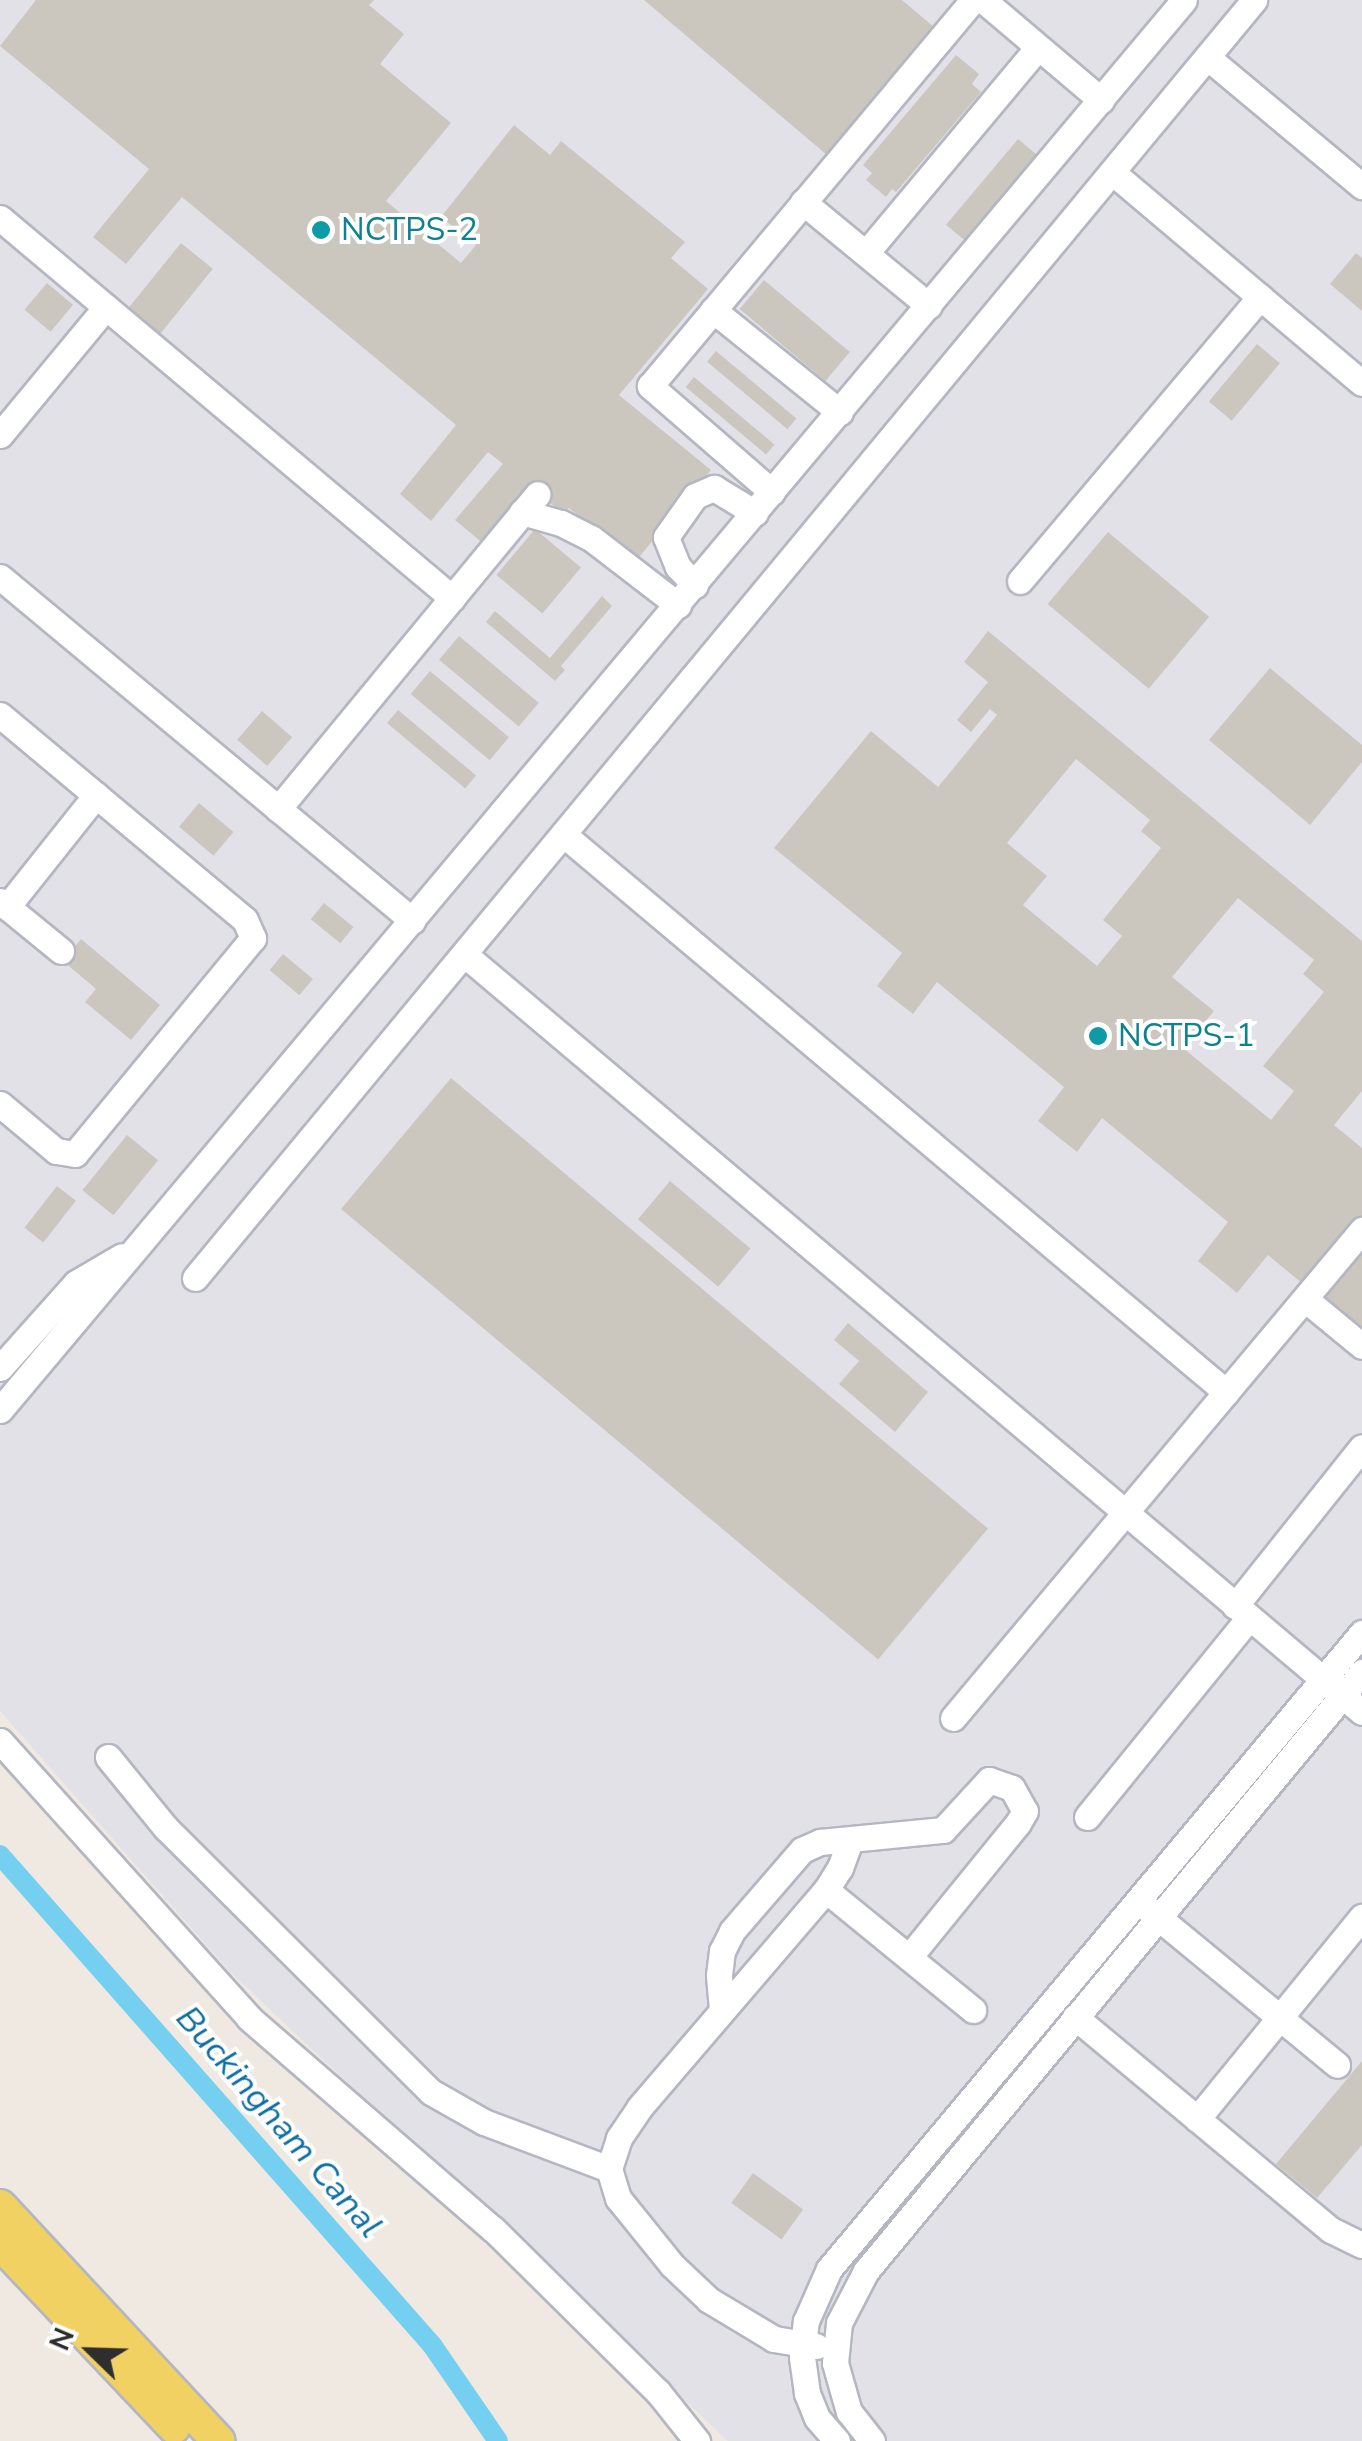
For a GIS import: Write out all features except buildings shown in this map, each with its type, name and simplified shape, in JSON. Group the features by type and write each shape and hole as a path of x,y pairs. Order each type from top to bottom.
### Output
{"main road":[{"path":"0,2206 218,2441"},
{"path":"0,2243 188,2441"}],"lane":[{"path":"772,492 650,386 972,0"},
{"path":"983,0 1100,100"},
{"path":"0,1410 1184,0"},
{"path":"195,1278 1254,0"},
{"path":"866,254 1038,47"},
{"path":"1207,57 1362,186"},
{"path":"1112,172 1362,383"},
{"path":"804,202 928,306"},
{"path":"0,218 452,598"},
{"path":"1020,582 1260,297"},
{"path":"0,435 106,307"},
{"path":"713,310 840,412"},
{"path":"695,585 678,567 666,538 678,517 696,496 714,488 755,513"},
{"path":"278,809 530,503 591,538 678,605"},
{"path":"0,577 413,921"},
{"path":"0,715 245,920 252,938 75,1154 56,1150 0,1104"},
{"path":"61,952 4,904 96,796"},
{"path":"563,834 1226,1392"},
{"path":"464,954 1342,1696"},
{"path":"954,1718 1362,1230"},
{"path":"0,1368 76,1283 135,1249"},
{"path":"1305,1298 1362,1346"},
{"path":"1087,1817 1362,1447"},
{"path":"1342,1696 1362,1633"},
{"path":"837,2441 818,2418 807,2393 804,2345 814,2296 830,2269 1362,1672"},
{"path":"0,1741 238,2008 493,2229 658,2392 697,2441"},
{"path":"108,1758 166,1828 431,2092 498,2128 610,2169"},
{"path":"722,2010 720,1962 732,1931 802,1850 820,1842 943,1830 990,1780 1012,1788 1022,1800 1025,1812 909,1957"},
{"path":"836,2349 774,2339 710,2300 672,2264 618,2198 610,2169 620,2138 639,2108 826,1890 850,1840"},
{"path":"826,1890 973,2010"},
{"path":"872,2441 849,2412 835,2363 839,2323 866,2271 1074,2017 1148,1908"},
{"path":"1148,1908 1337,2065"},
{"path":"1197,2119 1362,1917"},
{"path":"1074,2017 1331,2230 1362,2245"}],"shaded area":[{"path":"0,0 1362,0 1362,2441 728,2441 230,1972 0,1711"}],"waterway":[{"name":"Buckingham Canal","path":"0,1855 432,2345 498,2441"}],"place":[{"name":"NCTPS-2","path":"321,230"},
{"name":"NCTPS-1","path":"1098,1036"}]}
